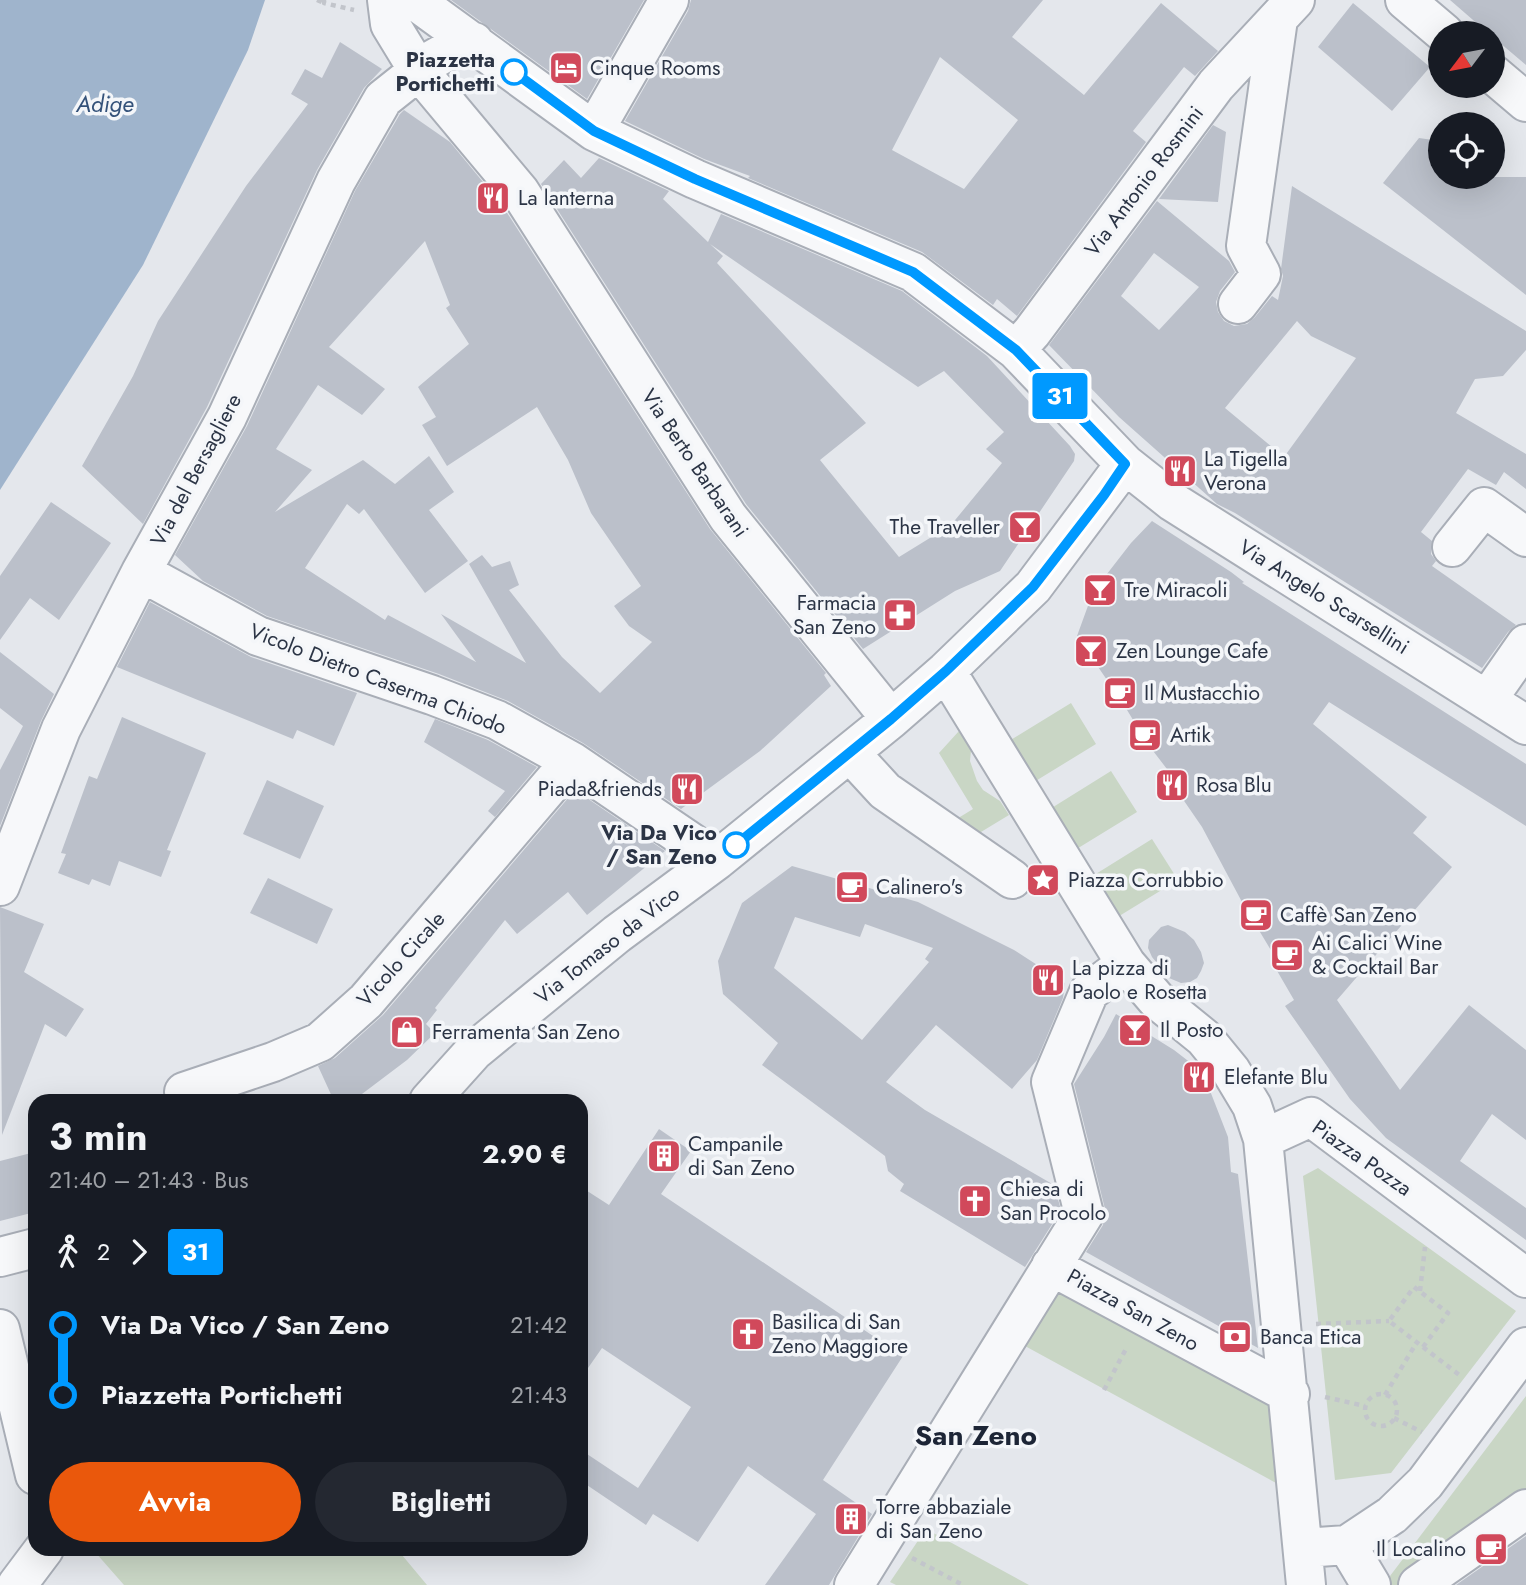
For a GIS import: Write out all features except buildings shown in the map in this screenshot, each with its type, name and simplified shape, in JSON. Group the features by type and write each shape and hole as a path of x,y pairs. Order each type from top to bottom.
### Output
{"street":[{"path":"387,0 390,24 418,70 460,44 474,42"},
{"path":"414,0 594,131 669,0"},
{"path":"1405,0 1430,21"},
{"name":"Via Antonio Rosmini","path":"1238,304 1261,274 1246,246 1287,9"},
{"name":"Via Antonio Rosmini","path":"1016,350 1216,85 1287,9"},
{"name":"Via Berto Barbarani","path":"418,70 520,192 728,517 891,719"},
{"name":"Via del Bersagliere","path":"0,886 61,729 141,572 227,417 336,181 383,99 418,70"},
{"path":"1505,84 1526,102"},
{"name":"Via Angelo Scarsellini","path":"594,131 695,179 913,272 1016,350 1125,464 1173,502 1526,725"},
{"path":"891,719 946,671 1033,587 1125,464"},
{"path":"1452,547 1484,506 1526,537"},
{"name":"Vicolo Dietro Caserma Chiodo","path":"141,572 258,636 484,715 571,761 717,860"},
{"path":"1487,701 1526,644"},
{"path":"946,671 1126,964 1156,999 1203,1038 1231,1071 1252,1106 1263,1139 1304,1395 1305,1567 1347,1545 1392,1515 1425,1483 1526,1347"},
{"name":"Via Tomaso da Vico","path":"435,1094 474,1051 617,934 717,860 891,719"},
{"path":"850,753 885,791 1012,879"},
{"name":"Vicolo Cicale","path":"184,1092 273,1062 320,1042 366,1001 571,761"},
{"path":"1047,1272 1084,1214 1051,1082 1089,992 1126,964"},
{"name":"Piazza Pozza","path":"1263,1139 1311,1118 1526,1278"},
{"path":"0,1257 28,1250"},
{"name":"Piazza San Zeno","path":"865,1583 1047,1272 1304,1395"},
{"path":"0,1329 28,1446"},
{"path":"1418,1585 1526,1508"},
{"path":"1347,1545 1371,1585"},
{"path":"17,1585 39,1556"}],"path":[{"path":"317,0 335,4"},
{"path":"1420,1291 1426,1238"},
{"path":"1389,1321 1414,1287 1420,1291 1448,1313 1423,1347"},
{"path":"1104,1390 1143,1317"},
{"path":"1311,1325 1389,1321 1468,1381"},
{"path":"1385,1395 1417,1342"},
{"path":"1304,1395 1365,1406"},
{"path":"1377,1395 1385,1395 1392,1399 1396,1406 1394,1418 1385,1426 1377,1426 1369,1422 1365,1415 1365,1406 1377,1395"},
{"path":"1394,1418 1426,1434"},
{"path":"908,1556 962,1585"}],"green space":[{"path":"1071,703 1096,744 1034,782 1009,741"},
{"path":"959,731 971,751 970,761 977,781 983,790 1000,801 1009,815 976,835 955,820 973,809 939,753"},
{"path":"1111,771 1137,812 1075,850 1050,809"},
{"path":"1152,839 1178,880 1116,918 1091,877"},
{"path":"1318,1168 1516,1311 1391,1473 1335,1480 1303,1176"},
{"path":"1056,1287 1270,1399 1276,1483 1025,1346"},
{"path":"1526,1396 1526,1494 1398,1585 1391,1585 1387,1580"},
{"path":"926,1529 1029,1585 896,1585 890,1582"},
{"path":"99,1556 403,1556 427,1585 124,1585"}],"water":[{"name":"Adige","path":"0,0 265,0 248,50 143,265 0,490"}],"bus line":[{"name":"31","path":"514,72 594,131 695,179 913,272 1016,350 1125,464 1033,587 946,671 891,719 736,845"}],"place":[{"name":"Cinque Rooms","path":"566,68"},
{"name":"Piazzetta Portichetti","path":"514,72"},
{"name":"La lanterna","path":"493,198"},
{"name":"La Tigella Verona","path":"1180,471"},
{"name":"The Traveller","path":"1025,527"},
{"name":"Tre Miracoli","path":"1100,590"},
{"name":"Farmacia San Zeno","path":"900,615"},
{"name":"Zen Lounge Cafe","path":"1091,651"},
{"name":"Il Mustacchio","path":"1120,693"},
{"name":"Artik","path":"1145,735"},
{"name":"Rosa Blu","path":"1172,785"},
{"name":"Piada&friends","path":"687,789"},
{"name":"Via Da Vico / San Zeno","path":"736,845"},
{"name":"Piazza Corrubbio","path":"1043,880"},
{"name":"Calinero's","path":"852,887"},
{"name":"Caffè San Zeno","path":"1256,915"},
{"name":"Ai Calici Wine & Cocktail Bar","path":"1287,955"},
{"name":"La pizza di Paolo e Rosetta","path":"1048,980"},
{"name":"Il Posto","path":"1135,1030"},
{"name":"Ferramenta San Zeno","path":"407,1032"},
{"name":"Elefante Blu","path":"1199,1077"},
{"name":"Campanile di San Zeno","path":"664,1156"},
{"name":"Chiesa di San Procolo","path":"975,1201"},
{"name":"Basilica di San Zeno Maggiore","path":"748,1334"},
{"name":"Banca Etica","path":"1235,1337"},
{"name":"Torre abbaziale di San Zeno","path":"851,1519"},
{"name":"Il Localino","path":"1491,1549"}],"district":[{"name":"San Zeno","path":"976,1435"}]}
